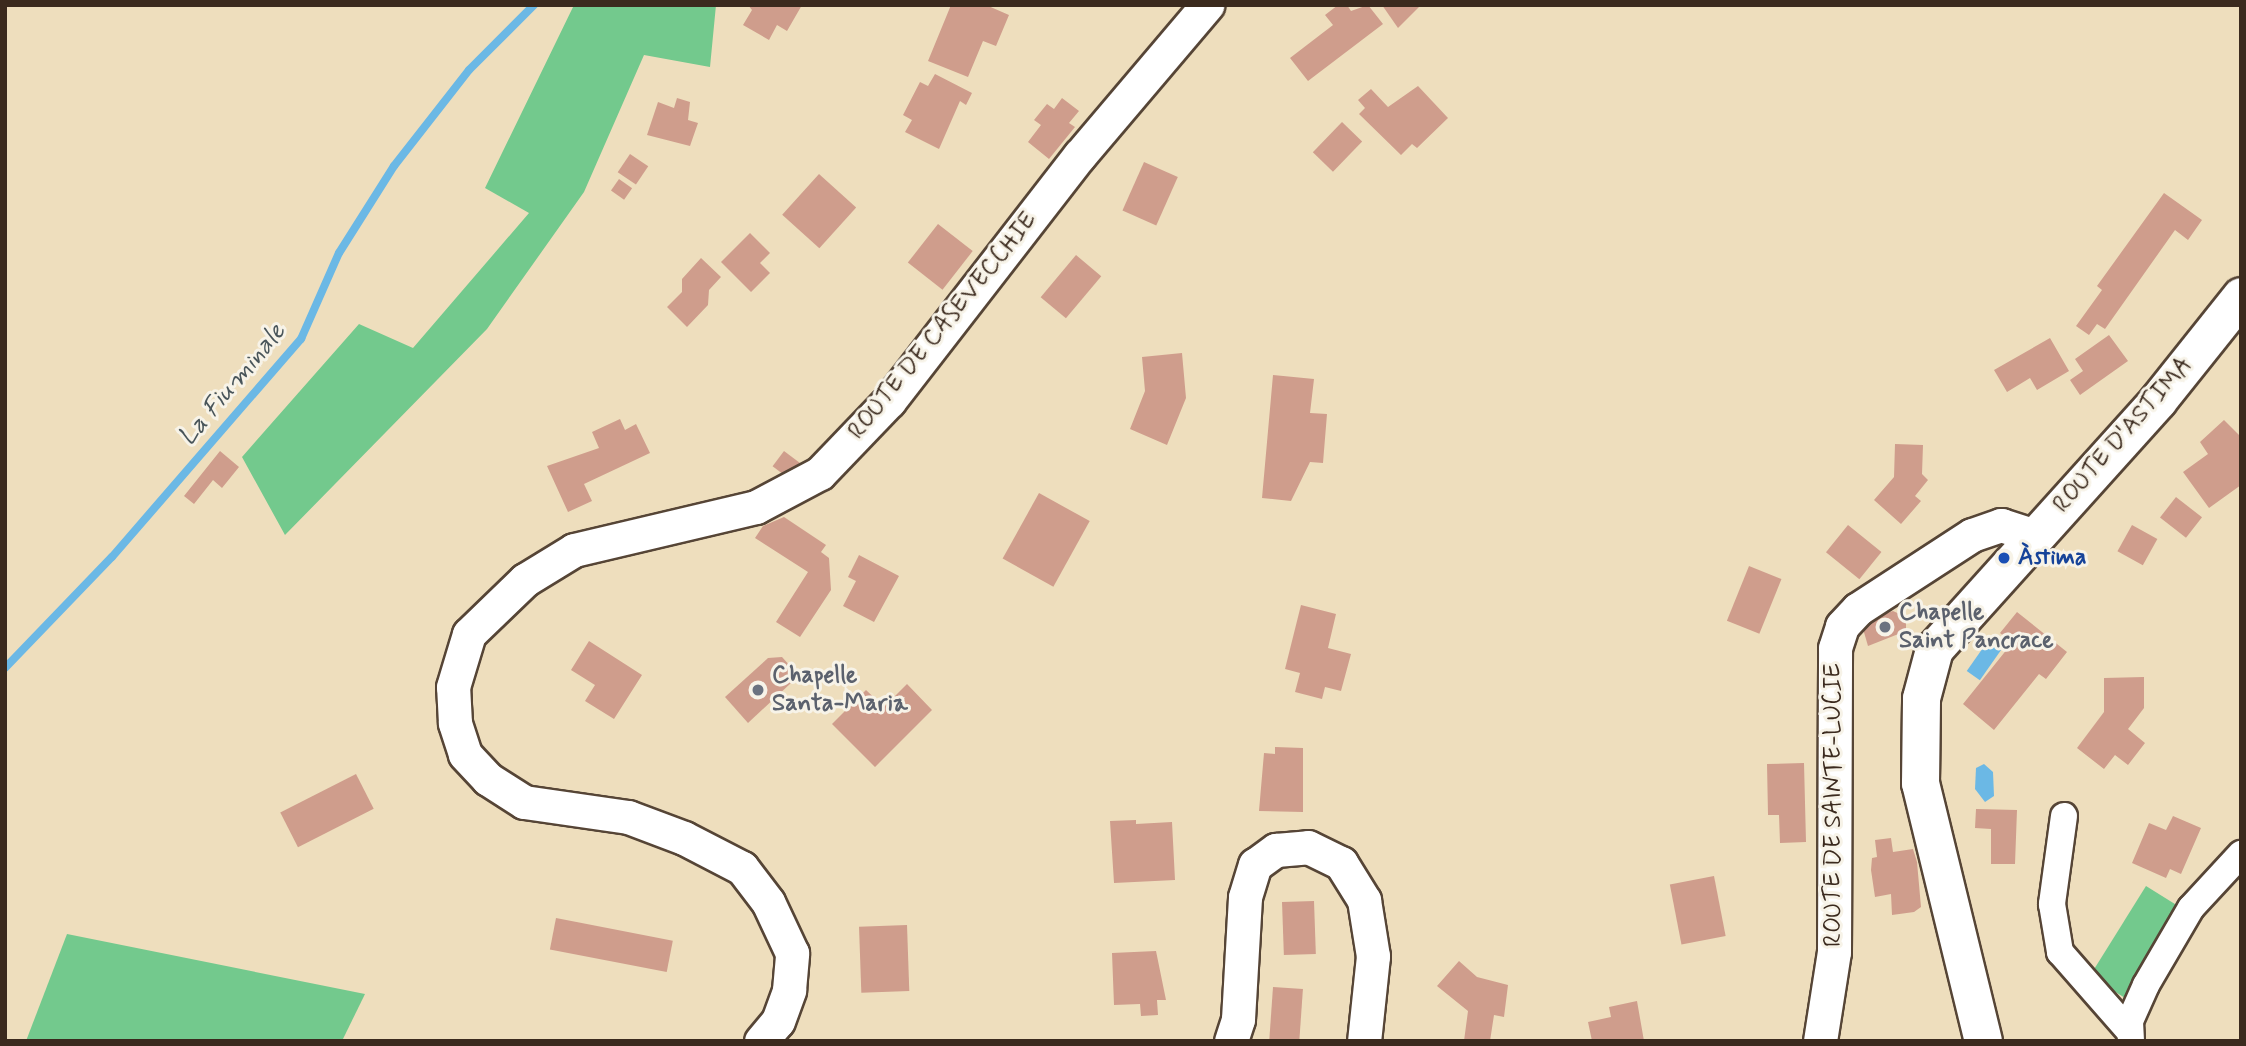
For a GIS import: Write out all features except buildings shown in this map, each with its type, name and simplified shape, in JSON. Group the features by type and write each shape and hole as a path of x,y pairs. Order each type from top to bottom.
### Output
{"main road":[{"name":"ROUTE D'ASTIMA","path":"1983,1041 1920,783 1921,698 1934,649 2158,400 2241,296"}],"street":[{"name":"ROUTE DE CASEVECCHIE","path":"761,1041 778,1021 789,990 792,953 768,902 742,868 684,838 628,817 524,802 488,779 465,754 455,723 453,687 469,634 526,580 574,550 756,507 820,473 889,401 1080,155 1207,5"},
{"name":"ROUTE DE SAINTE-LUCIE","path":"1820,1041 1834,953 1835,648 1842,626 1858,609 1972,535 2001,525 2034,536"},
{"path":"2064,816 2052,904 2060,952 2130,1037"},
{"path":"1231,1041 1238,1019 1245,897 1255,864 1276,850 1307,847 1341,863 1364,900 1373,956 1364,1041"},
{"path":"2130,1037 2130,1021 2146,985 2191,908 2241,854"}],"green space":[{"path":"574,5 716,5 710,67 644,55 584,192 487,329 285,535 242,457 359,324 413,348 529,213 485,188"},
{"path":"2146,886 2183,909 2127,999 2090,976"},
{"path":"67,934 365,994 342,1041 26,1041"}],"water":[{"path":"1992,635 2005,644 1980,680 1967,671"},
{"path":"1984,764 1993,772 1994,796 1985,802 1975,789 1976,768"}],"waterway":[{"name":"La Fiuminale","path":"5,668 112,557 301,339 339,253 394,166 469,70 534,5"}],"place":[{"name":"Àstima","path":"2004,558"},
{"name":"Chapelle Saint Pancrace","path":"1885,627"},
{"name":"Chapelle Santa-Maria","path":"758,690"}]}
